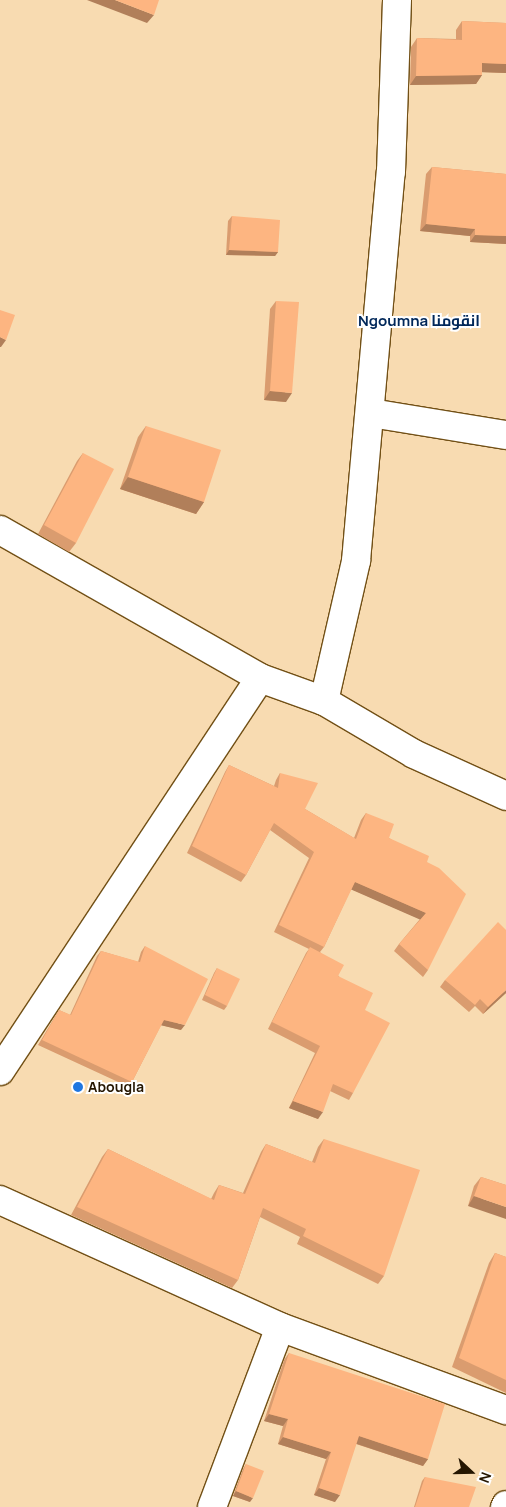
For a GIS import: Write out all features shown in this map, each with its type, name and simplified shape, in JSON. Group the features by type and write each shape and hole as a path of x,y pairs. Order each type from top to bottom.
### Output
{"street":[{"path":"324,701 356,561 371,413 391,172 397,0"},
{"path":"371,413 506,435"},
{"path":"0,530 260,678 324,701 414,754 506,796"},
{"path":"0,1071 260,678"},
{"path":"0,1200 280,1327 506,1410"},
{"path":"212,1507 280,1327"}],"building":[{"path":"115,0 159,0 154,15"},
{"path":"462,21 506,23 506,64 482,63 482,75 416,76 417,38 462,40"},
{"path":"432,167 506,174 506,236 475,235 475,229 426,224"},
{"path":"232,216 280,220 278,252 229,250"},
{"path":"276,301 299,302 292,393 270,391"},
{"path":"0,310 15,315 6,340 0,337"},
{"path":"146,426 221,450 204,502 128,477"},
{"path":"83,453 114,469 76,543 44,525"},
{"path":"229,765 278,788 280,773 318,783 305,809 356,839 366,813 394,824 389,838 429,856 427,862 439,868 466,894 428,970 399,944 426,913 355,882 324,947 279,925 314,852 274,823 246,875 192,846"},
{"path":"498,922 506,930 506,990 488,1007 480,999 475,1005 445,980"},
{"path":"145,946 208,979 185,1025 164,1020 132,1082 42,1040 59,1010 71,1015 101,951 140,962"},
{"path":"310,947 344,965 338,976 373,993 365,1010 390,1023 353,1093 333,1084 323,1112 293,1101 320,1046 272,1022"},
{"path":"217,968 240,979 227,1006 205,995"},
{"path":"324,1139 420,1170 384,1276 303,1236 306,1229 263,1208 238,1280 77,1207 108,1149 214,1200 219,1185 245,1194 266,1144 315,1163"},
{"path":"481,1177 506,1185 506,1207 474,1196"},
{"path":"495,1253 506,1257 506,1380 459,1358"},
{"path":"289,1353 445,1404 428,1459 359,1436 340,1495 319,1488 331,1452 283,1437 288,1419 269,1414"},
{"path":"246,1464 264,1471 253,1498 236,1491"},
{"path":"425,1477 476,1487 469,1507 415,1507"}],"place":[{"name":"Abougla","path":"78,1087"}],"district":[{"name":"Ngoumna انقومنا","path":"419,321"}]}
